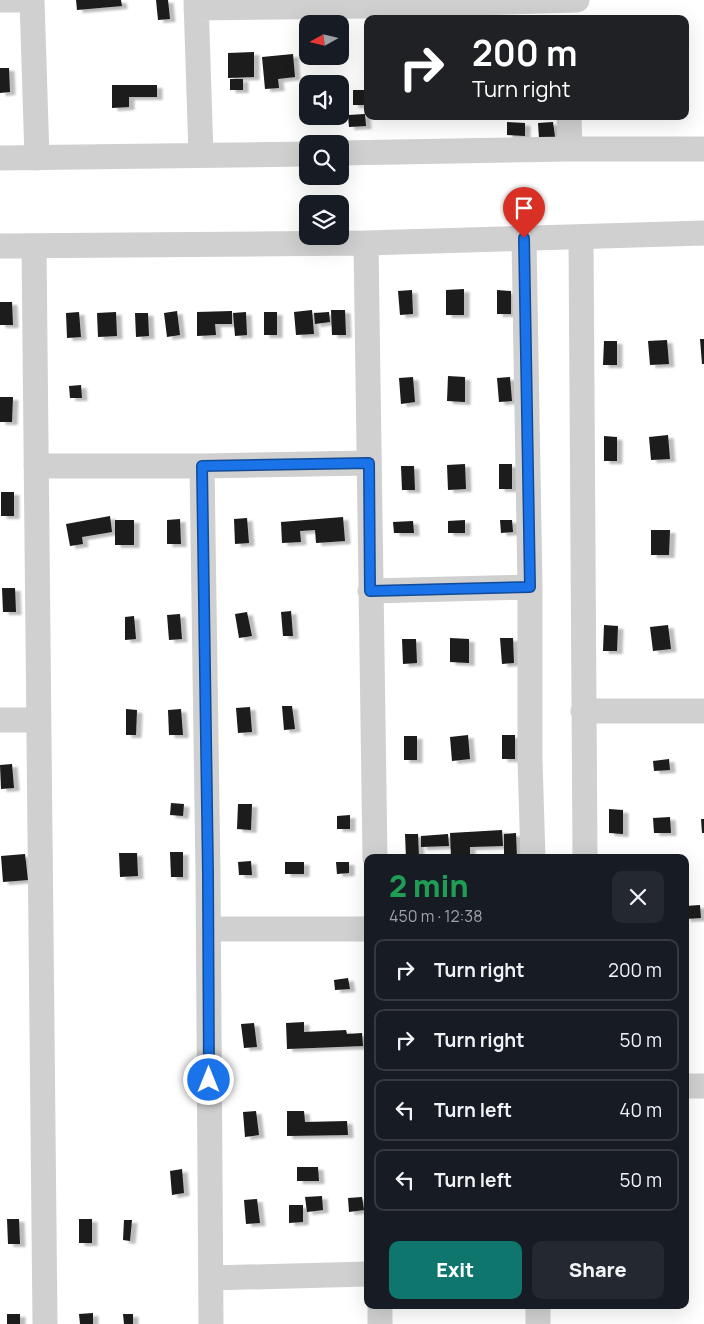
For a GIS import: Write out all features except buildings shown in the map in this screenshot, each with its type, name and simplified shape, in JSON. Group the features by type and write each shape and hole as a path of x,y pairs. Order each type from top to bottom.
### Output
{"street":[{"path":"0,0 26,0"},
{"path":"32,0 37,158"},
{"path":"568,0 568,15"},
{"path":"201,155 196,4 371,6 577,0"},
{"path":"569,120 570,149"},
{"path":"349,153 704,149"},
{"path":"0,158 299,154"},
{"path":"0,246 366,243 704,234"},
{"path":"581,237 585,854"},
{"path":"524,238 530,587 530,760 533,854"},
{"path":"366,243 375,854"},
{"path":"34,246 45,1324"},
{"path":"36,466 369,463"},
{"path":"202,466 209,929 211,1324"},
{"path":"370,591 530,587"},
{"path":"583,711 704,711"},
{"path":"0,720 38,720"},
{"path":"209,929 364,929"},
{"path":"689,1086 704,1086"},
{"path":"211,1278 364,1274"},
{"path":"380,1309 380,1324"},
{"path":"538,1309 538,1324"}],"route":[{"path":"209,1080 202,466 369,463 370,591 530,587 524,238"}]}
